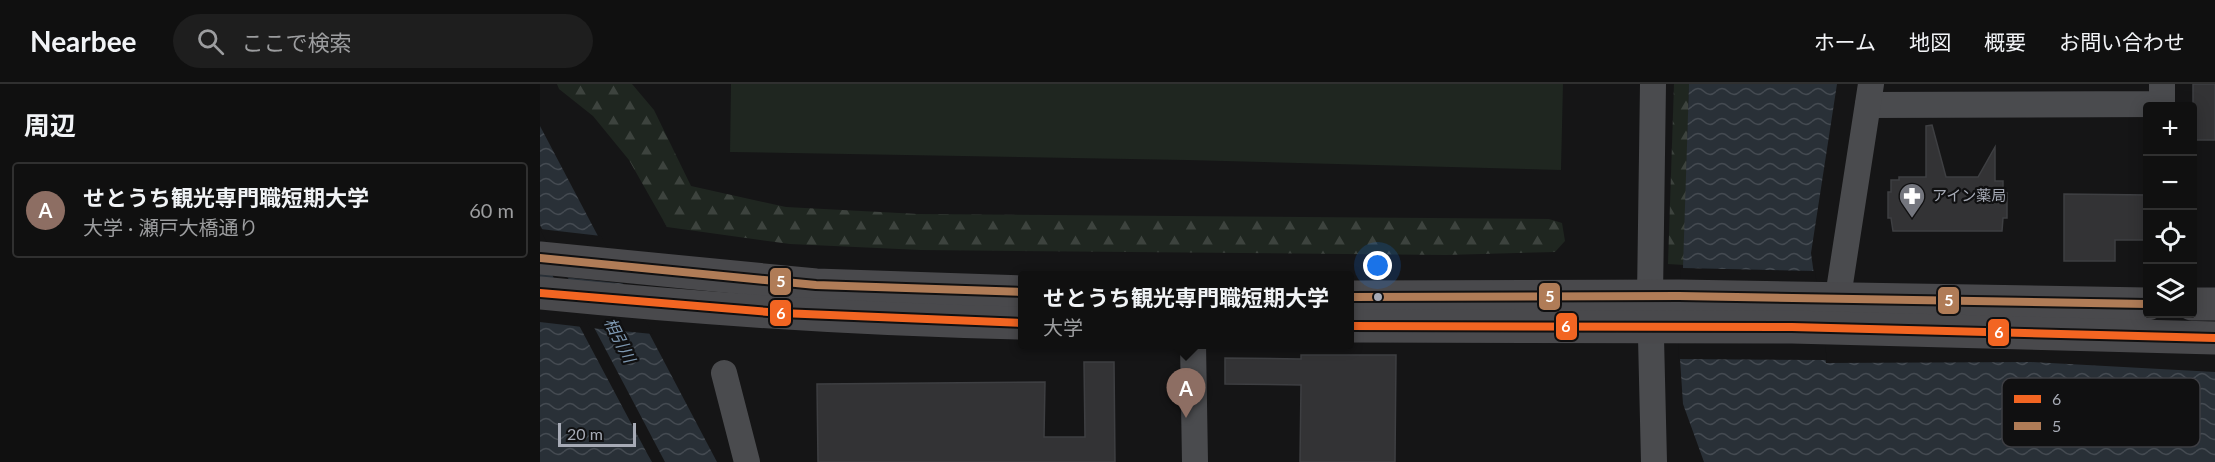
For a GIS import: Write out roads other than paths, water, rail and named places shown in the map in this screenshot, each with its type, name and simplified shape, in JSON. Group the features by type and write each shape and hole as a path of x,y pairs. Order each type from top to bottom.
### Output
{"street":[{"path":"1653,84 1665,311 1654,462"},
{"path":"1828,314 1869,94 2162,104 2162,84"},
{"path":"540,258 689,275 828,286 1018,292"},
{"path":"540,293 709,310 924,321 1018,322"},
{"path":"1354,297 1665,311 1828,314 2215,338"},
{"path":"1828,314 2143,304"},
{"path":"2197,304 2215,304"},
{"path":"1354,326 1665,311"},
{"path":"1193,349 1196,462"},
{"path":"724,373 747,462"}],"water":[{"path":"1689,84 1837,84 1811,253 1826,363 2031,362 2215,372 2215,462 1704,462 1683,404 1680,359"},
{"name":"相引川","path":"540,126 717,462 665,462 540,225"},
{"path":"540,252 648,455 652,462 540,462"}],"place":[{"name":"アイン薬局","path":"1912,219"},
{"name":"せとうち観光専門職短期大学","path":"1186,418"}]}
